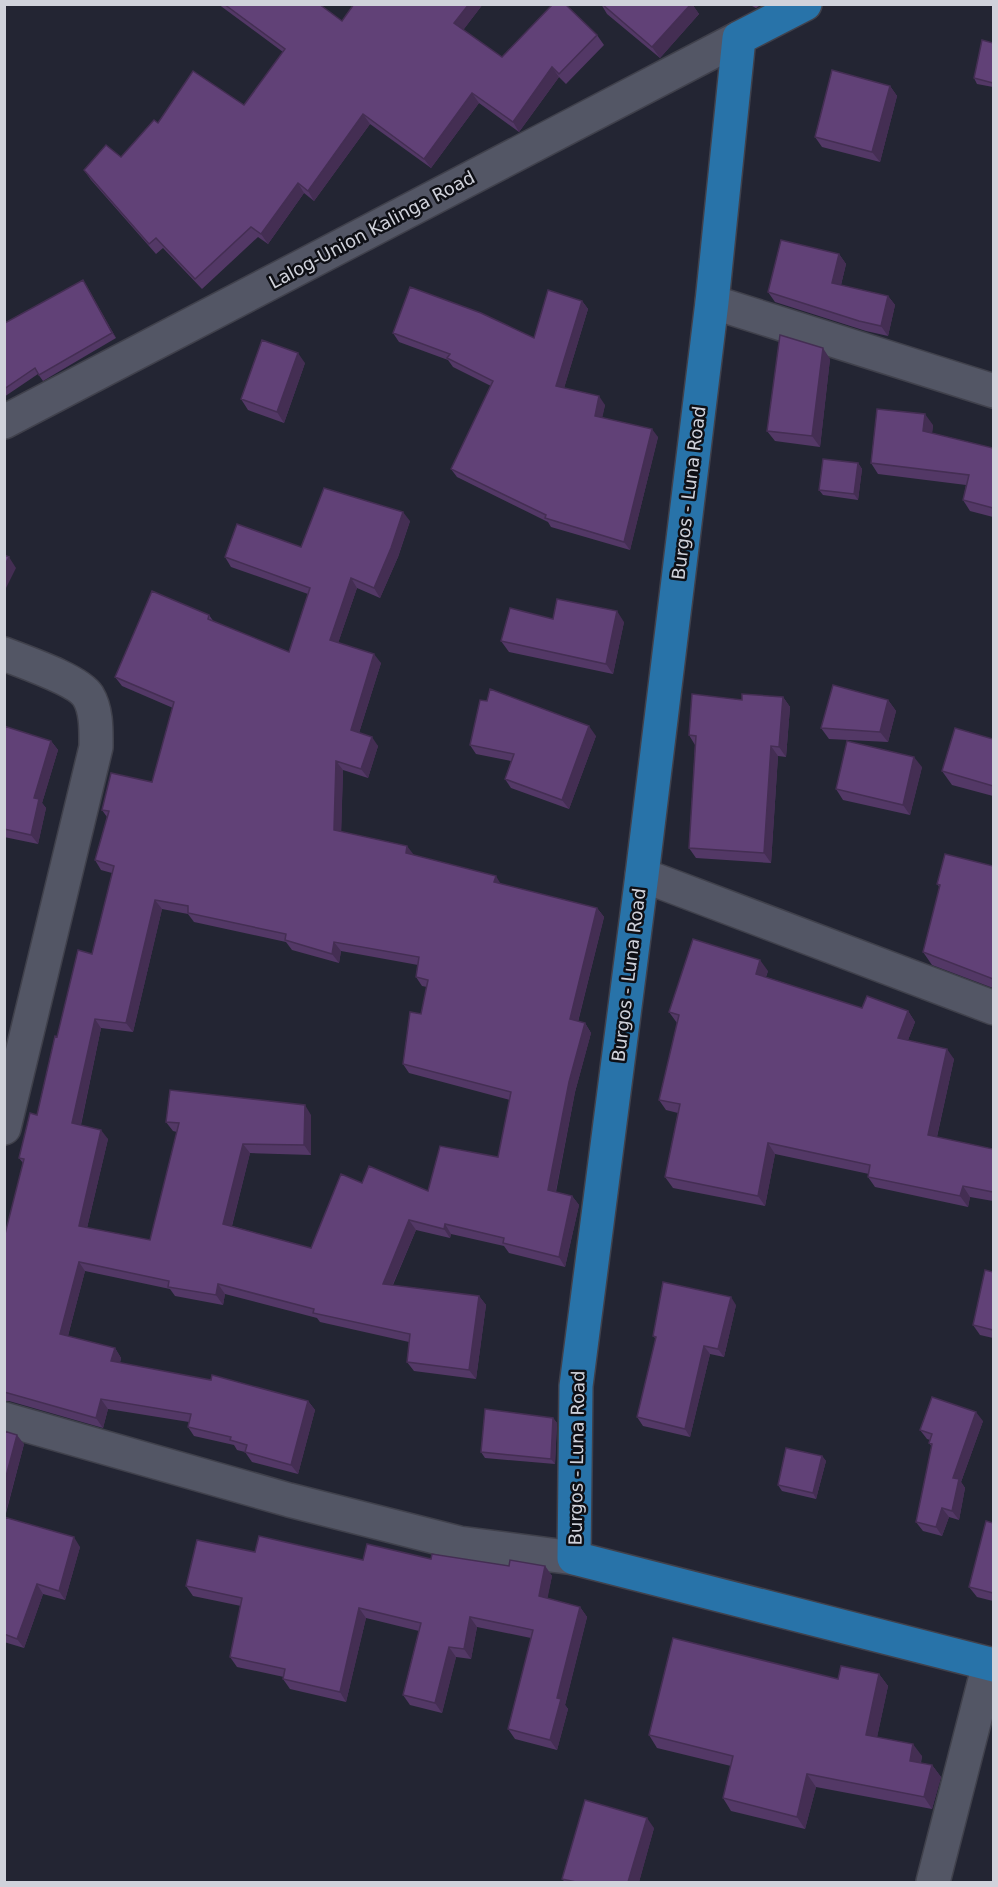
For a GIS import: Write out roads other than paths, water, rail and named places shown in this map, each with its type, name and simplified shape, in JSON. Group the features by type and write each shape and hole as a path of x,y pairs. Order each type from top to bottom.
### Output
{"main road":[{"path":"739,38 805,4"},
{"name":"Burgos - Luna Road","path":"739,38 712,302 642,875 576,1386 574,1558 991,1664"}],"street":[{"name":"Lalog-Union Kalinga Road","path":"4,422 739,38"},
{"path":"712,302 993,392"},
{"path":"4,654 75,684 88,696 96,720 96,747 4,1128"},
{"path":"642,875 993,1008"},
{"path":"4,1419 289,1500 459,1543 574,1558"},
{"path":"933,1882 991,1664"}]}
